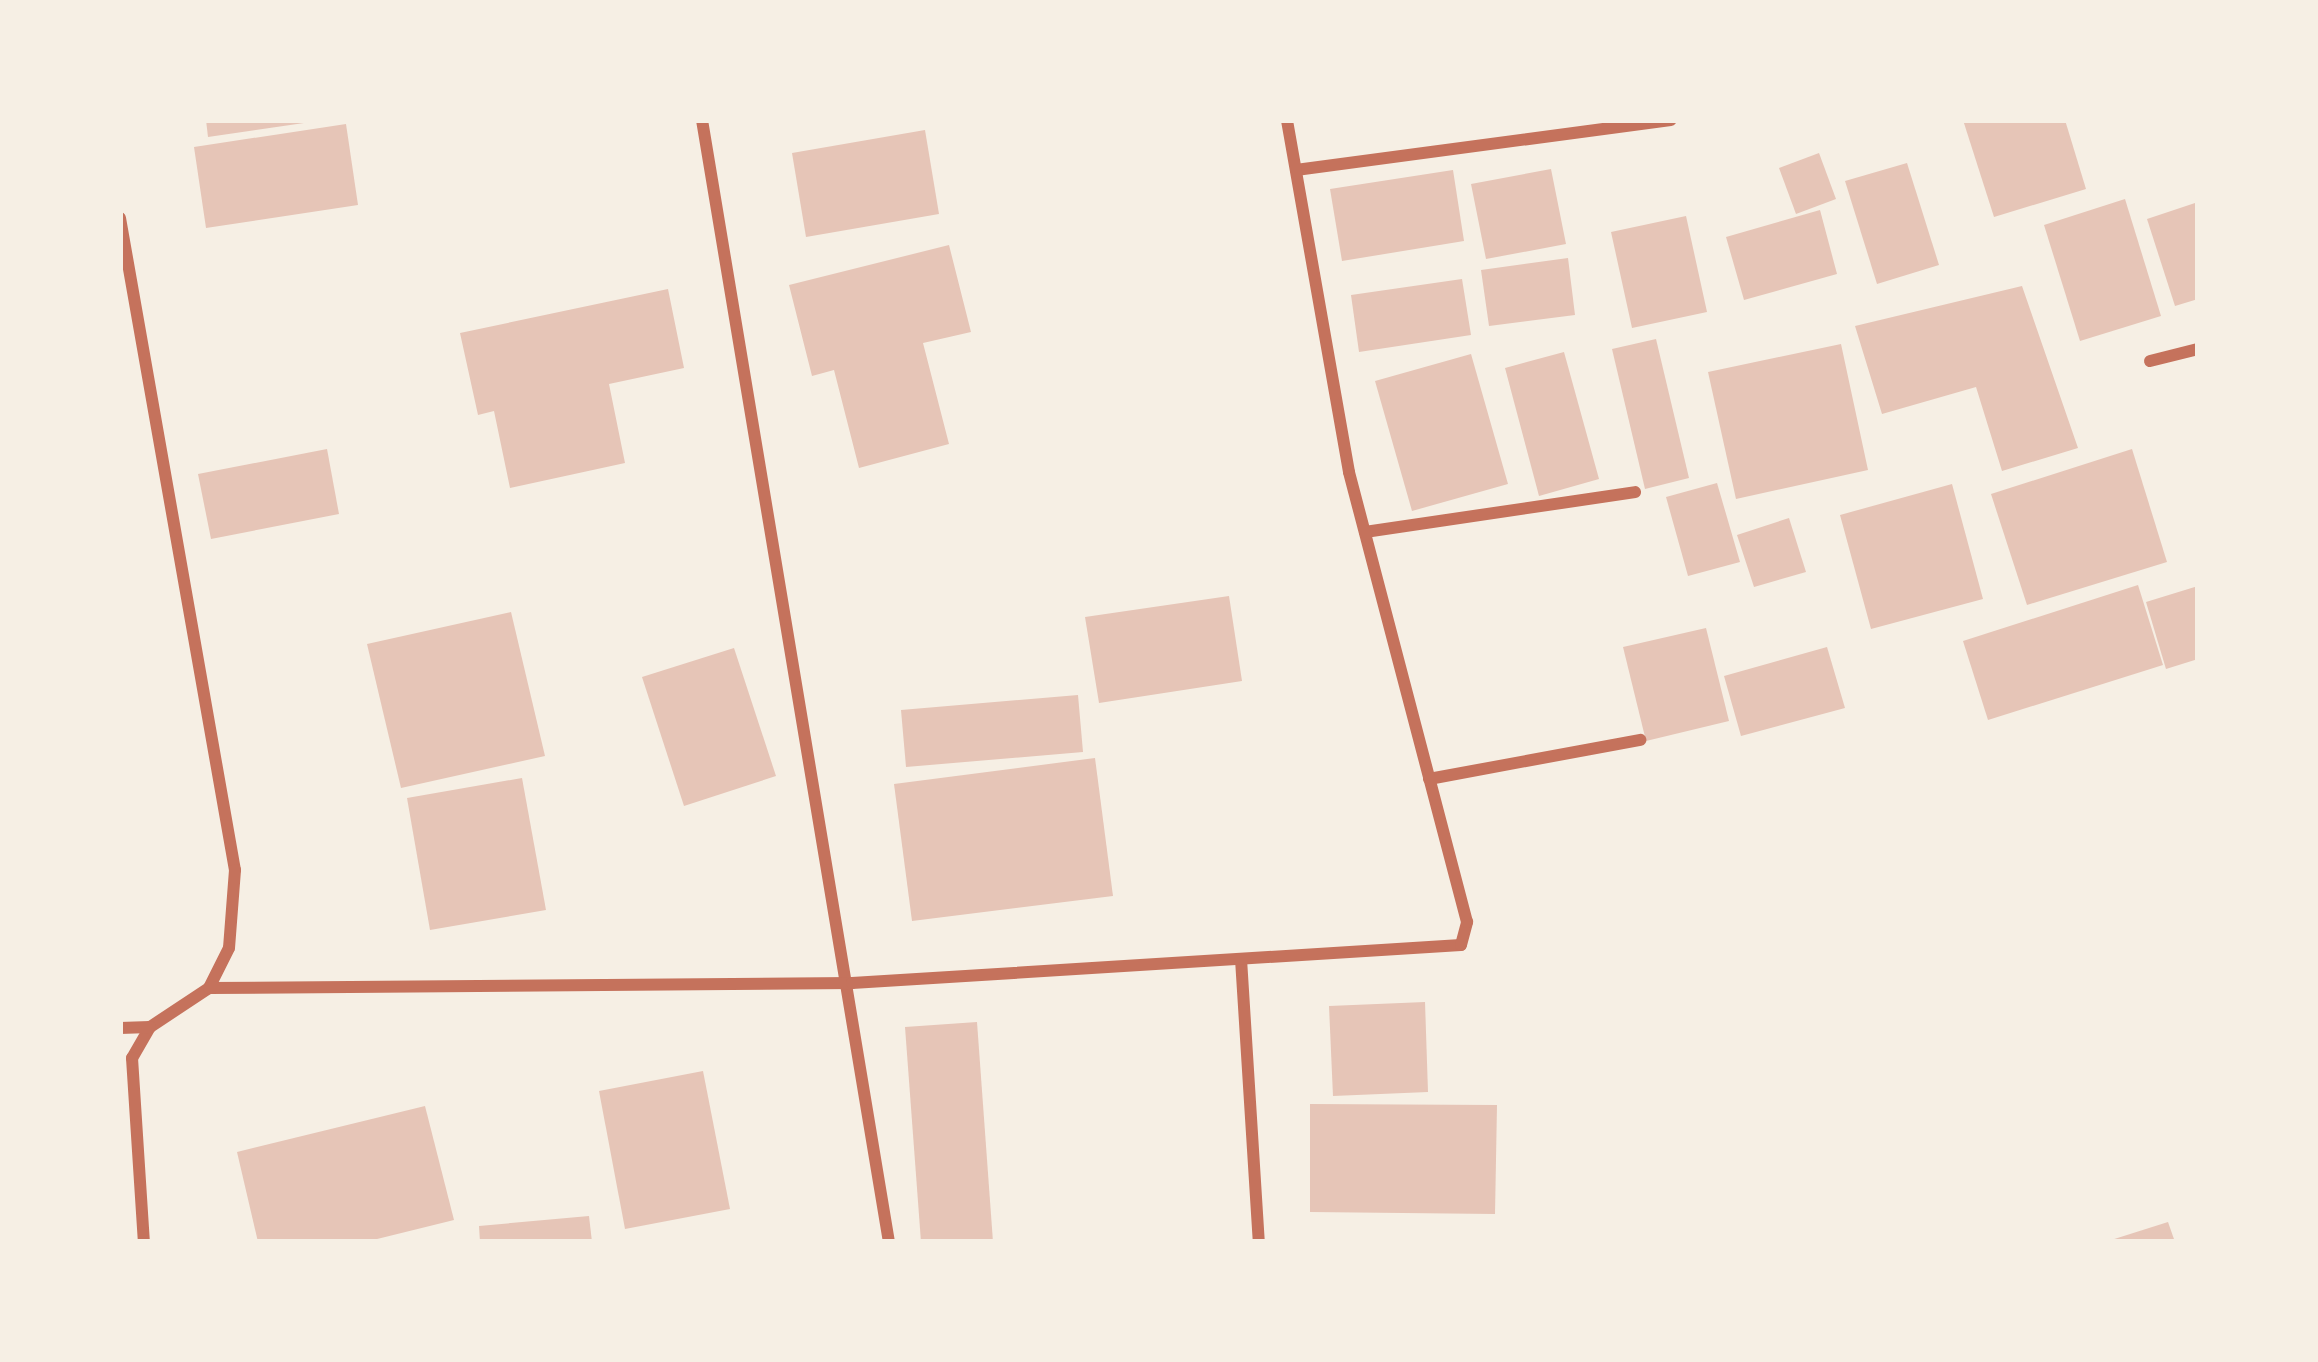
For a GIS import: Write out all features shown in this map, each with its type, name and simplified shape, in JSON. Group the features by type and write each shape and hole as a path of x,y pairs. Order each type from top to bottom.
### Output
{"street":[{"path":"702,120 852,983 889,1242"},
{"path":"208,988 852,983 1461,945 1467,922 1365,532 1287,120"},
{"path":"1296,170 1671,120"},
{"path":"120,218 235,870 229,948 208,988 150,1027 132,1058 130,1102 144,1242"},
{"path":"2150,361 2198,349"},
{"path":"1365,532 1635,492"},
{"path":"1429,779 1640,740"},
{"path":"1241,958 1259,1242"},
{"path":"120,1028 150,1027"}],"building":[{"path":"206,120 304,120 304,123 208,137"},
{"path":"1963,120 2065,120 2086,189 1994,217"},
{"path":"346,124 358,205 206,228 194,147"},
{"path":"925,130 939,214 806,237 792,153"},
{"path":"1819,153 1836,199 1796,214 1779,168"},
{"path":"1907,163 1939,265 1877,284 1845,181"},
{"path":"1551,169 1566,244 1486,259 1471,184"},
{"path":"1453,170 1464,241 1342,261 1330,189"},
{"path":"2125,199 2161,316 2080,341 2044,225"},
{"path":"2198,202 2198,299 2175,306 2147,219"},
{"path":"1820,210 1837,274 1744,300 1726,237"},
{"path":"1686,216 1707,312 1632,328 1611,232"},
{"path":"949,245 971,332 923,343 949,444 859,468 834,370 812,376 789,285"},
{"path":"1568,258 1575,315 1489,326 1481,270"},
{"path":"1462,279 1471,335 1359,352 1351,295"},
{"path":"2022,286 2078,448 2002,471 1976,387 1882,414 1855,326"},
{"path":"668,289 684,368 609,384 625,463 510,488 494,411 478,415 460,333"},
{"path":"1656,339 1689,478 1645,489 1612,349"},
{"path":"1841,344 1868,470 1736,499 1708,372"},
{"path":"1564,352 1599,479 1539,496 1505,368"},
{"path":"1471,354 1508,484 1412,511 1375,381"},
{"path":"327,449 339,514 211,539 198,474"},
{"path":"2132,449 2167,562 2027,605 1991,494"},
{"path":"1717,483 1740,562 1688,576 1666,497"},
{"path":"1952,484 1983,599 1871,629 1840,515"},
{"path":"1789,518 1806,572 1754,587 1737,535"},
{"path":"2138,585 2163,665 1988,720 1963,641"},
{"path":"2198,586 2198,659 2166,669 2146,602"},
{"path":"1229,596 1242,681 1099,703 1085,617"},
{"path":"511,612 545,756 401,788 367,644"},
{"path":"1706,628 1729,721 1646,741 1623,647"},
{"path":"1827,647 1845,708 1741,736 1724,676"},
{"path":"734,648 776,776 684,806 642,677"},
{"path":"1078,695 1083,752 906,767 901,710"},
{"path":"1095,758 1113,896 912,921 894,784"},
{"path":"522,778 546,910 430,930 407,798"},
{"path":"1425,1002 1428,1092 1333,1096 1329,1006"},
{"path":"977,1022 993,1242 921,1242 905,1027"},
{"path":"703,1071 730,1209 625,1229 599,1091"},
{"path":"1310,1104 1497,1105 1495,1214 1310,1212"},
{"path":"425,1106 454,1220 365,1242 258,1242 237,1152"},
{"path":"589,1216 592,1242 480,1242 479,1226"},
{"path":"2168,1222 2175,1242 2108,1241"}]}
